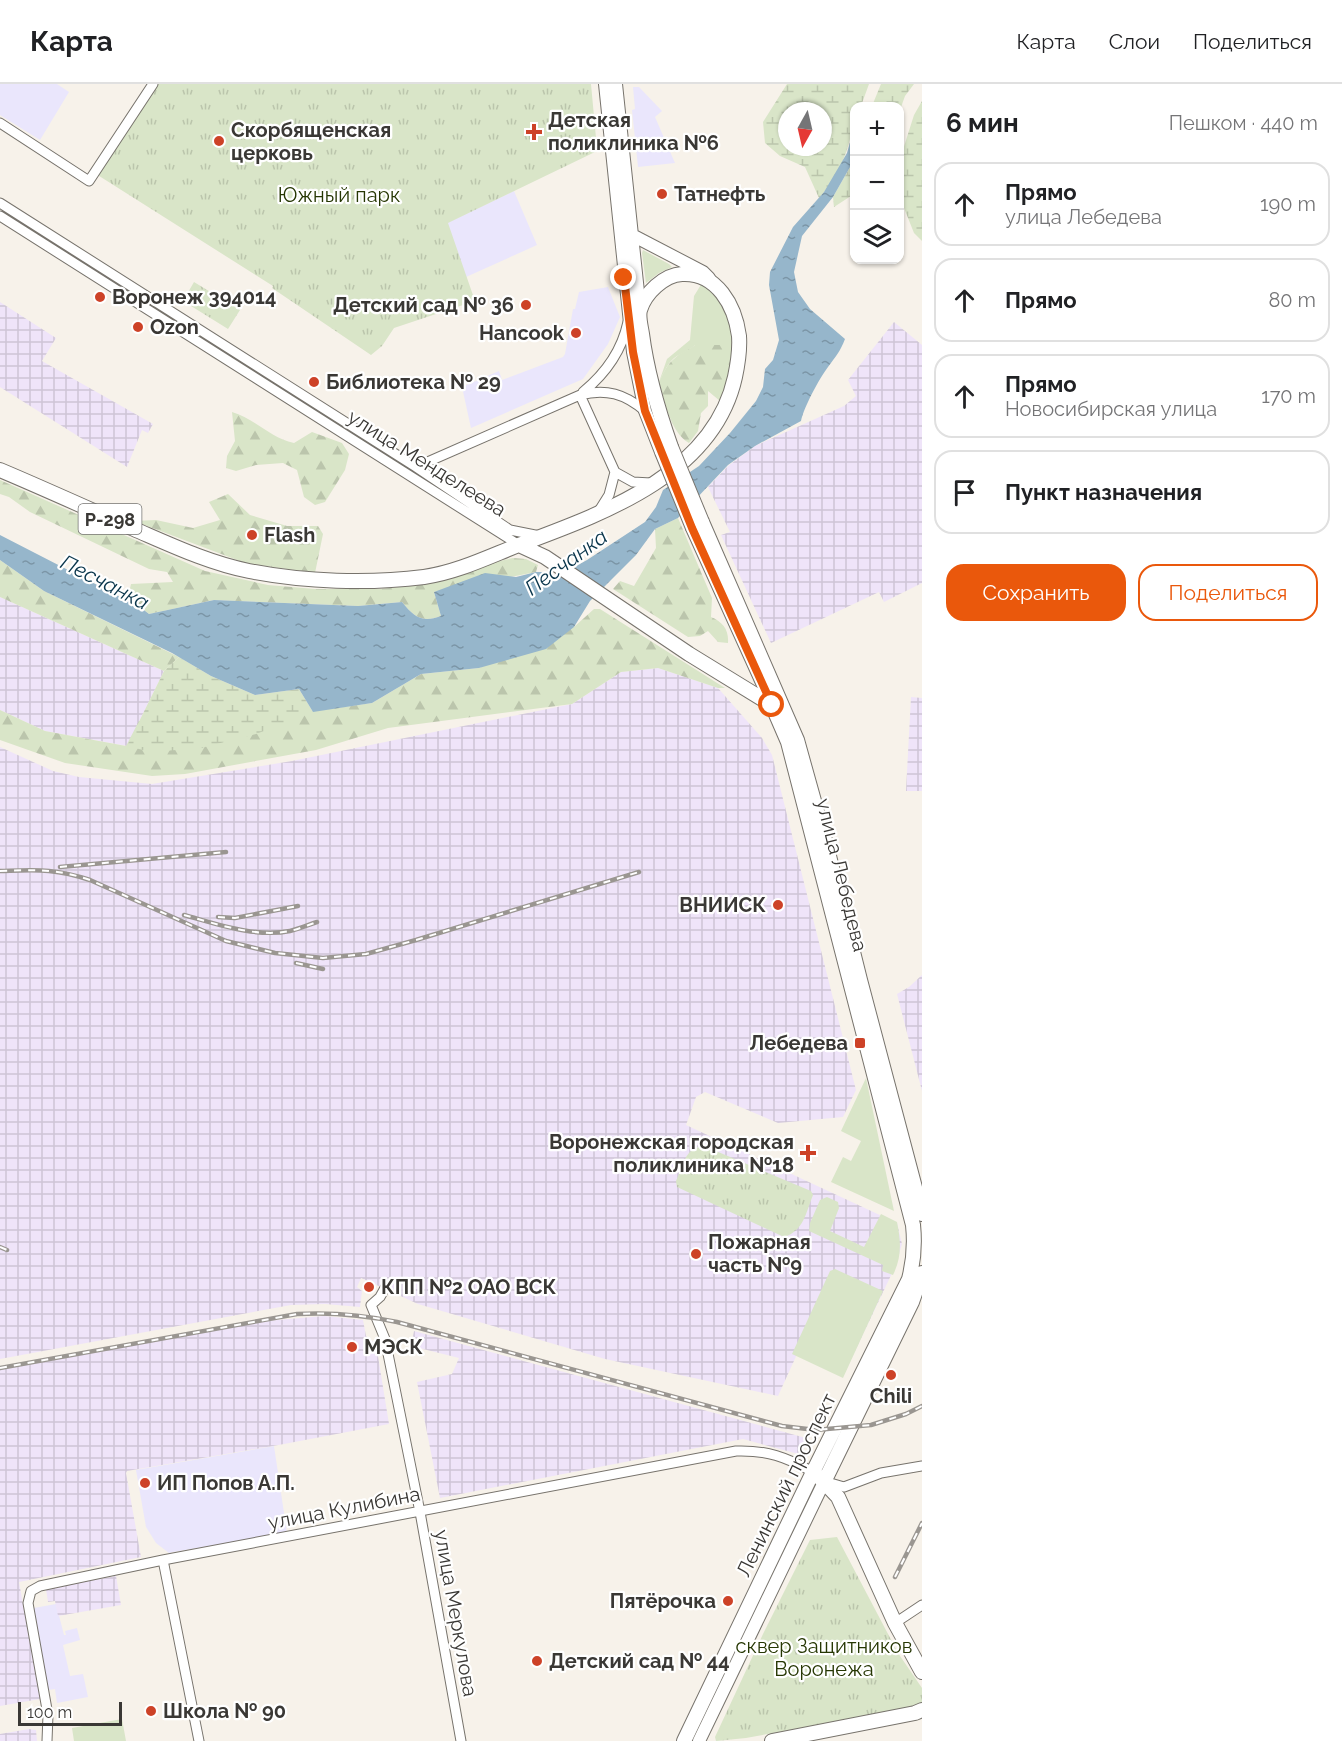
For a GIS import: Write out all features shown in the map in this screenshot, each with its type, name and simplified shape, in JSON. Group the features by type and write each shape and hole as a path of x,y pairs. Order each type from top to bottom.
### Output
{"highway":[{"path":"524,544 597,514 656,482 676,469 701,444 725,410 733,388 740,354 739,335 730,306 712,281 689,275 670,277 652,290 634,314 666,449 697,525"},
{"name":"Р-298","path":"0,470 197,555 248,571 268,574 359,581 425,577 458,568 524,544"},
{"name":"улица Лебедева","path":"697,525 797,740 922,1214"},
{"name":"улица Менделеева","path":"524,544 689,654 772,705"},
{"name":"улица Лебедева","path":"772,705 788,742 910,1214 915,1244"},
{"name":"Ленинский проспект","path":"684,1741 813,1472 909,1279 915,1244"},
{"name":"Ленинский проспект","path":"824,1482 912,1302 922,1273"},
{"path":"813,1472 838,1497 895,1623 922,1672"},
{"path":"772,1741 920,1712"}],"main road":[{"path":"604,84 634,314"},
{"path":"616,84 632,235 638,379 645,411 666,449"},
{"path":"632,235 703,272 712,281"},
{"name":"улица Лебедева","path":"697,525 772,705"},
{"name":"Ленинский проспект","path":"699,1741 824,1482"}],"street":[{"path":"0,123 88,181 153,84"},
{"name":"улица Менделеева","path":"0,203 416,467 510,530 524,544"},
{"name":"улица Менделеева","path":"0,216 524,544"},
{"path":"580,395 601,376 615,355 634,314"},
{"path":"238,367 244,358"},
{"path":"416,467 580,395 600,391 617,394 632,400 645,411"},
{"path":"580,395 615,472 633,482 649,484 656,482"},
{"path":"597,514 609,495 615,472"},
{"name":"улица Менделеева","path":"510,530 543,537"},
{"name":"улица Меркулова","path":"385,1288 371,1305 385,1339 420,1512 461,1741"},
{"name":"улица Кулибина","path":"47,1741 48,1715 28,1604 31,1591 40,1586 164,1560 736,1451 759,1451 777,1455 793,1460 813,1472"},
{"path":"824,1482 844,1487 881,1473 922,1466"},
{"path":"164,1560 199,1741"},
{"path":"895,1623 922,1605"}],"shaded area":[{"path":"0,84 57,84 69,92 40,140 0,115"},
{"path":"633,87 639,87 662,111 655,117 675,163 638,167 632,110 635,109"},
{"path":"514,191 537,245 466,277 447,223"},
{"path":"608,287 620,317 608,344 583,379 471,428 462,387 499,371 502,380 563,357 579,292"},
{"path":"0,302 56,338 42,361 153,424 148,433 142,430 127,467 0,387"},
{"path":"894,322 922,345 922,583 884,602 879,592 771,643 721,535 730,532 708,487 728,466 755,446 844,406 856,396 848,380"},
{"path":"0,597 164,671 127,746 45,731 0,710"},
{"path":"658,668 718,688 762,738 772,755 856,1090 843,1117 778,1123 705,1092 696,1097 686,1125 897,1223 902,1244 895,1267 844,1374 798,1352 778,1396 605,1359 418,1304 361,1278 357,1287 362,1291 360,1307 325,1304 291,1305 0,1359 0,747 53,771 79,777 152,784 292,761 572,704 621,672"},
{"path":"911,697 922,698 922,791 906,791"},
{"path":"922,975 922,1091 897,994"},
{"path":"324,1316 363,1320 366,1336 376,1344 389,1424 127,1471 141,1557 19,1582 40,1699 0,1706 0,1370 254,1322"},
{"path":"414,1331 806,1438 802,1455 743,1439 440,1498 417,1382 452,1374 459,1358 411,1346"},
{"path":"274,1446 287,1533 169,1553 156,1543 146,1527 136,1470"},
{"path":"116,1576 121,1605 58,1616 55,1601 48,1602 46,1589"},
{"path":"56,1604 64,1635 66,1635 65,1631 77,1628 80,1640 63,1645 70,1676 83,1674 88,1697 57,1703 55,1689 48,1690 34,1608"},
{"path":"36,1730 37,1741 0,1741 0,1734"}],"green space":[{"name":"Южный парк","path":"155,84 591,84 596,138 595,152 448,223 475,301 394,328 382,346 371,355 272,288 273,286 96,174"},
{"path":"787,84 869,84 862,102 850,102 849,143 834,178 819,198 805,167 780,156 832,156 832,102 778,102 778,154 765,143 763,122"},
{"path":"881,84 914,84 903,102 874,102"},
{"path":"922,101 922,241 914,233 904,208 904,146 914,115"},
{"path":"850,167 850,197 834,207 833,197"},
{"path":"643,250 669,264 672,267 646,283"},
{"path":"194,282 240,310 228,329 183,301"},
{"path":"702,283 710,287 721,301 734,345 695,345 671,361 659,382 667,359 690,340 694,296"},
{"path":"695,345 734,345 735,356 720,401 708,391 708,406 701,413 698,431 689,443 677,432 673,424 659,382 672,360"},
{"path":"232,412 277,437 294,443 312,432 342,443 349,454 345,470 325,502 315,505 304,497 297,470 283,463 256,465 236,471 226,468 227,456 235,441"},
{"path":"0,480 205,571 268,585 315,589 379,589 420,585 513,558 526,559 538,565 536,572 434,592 441,616 429,619 423,619 410,612 402,602 358,606 214,600 149,614 128,597 131,584 173,582 167,572 149,569 30,512 9,497 0,494"},
{"path":"228,494 250,515 287,526 318,526 323,534 315,573 245,563 134,521 156,520 193,528 220,520 209,502"},
{"path":"678,518 712,598 711,617 724,627 728,643 718,642 708,631 700,636 688,637 613,589 620,581 634,586 656,548 655,529"},
{"path":"0,560 44,591 179,657 164,671 0,597"},
{"path":"594,609 600,609 725,688 718,688 658,668 621,672 572,704 388,728 316,750 185,774 152,776 65,763 0,740 0,710 45,731 126,746 139,721 212,725 372,703 421,674 479,668 574,627"},
{"path":"179,657 211,676 255,695 299,689 313,712 256,734 201,748 151,752 127,746 164,671"},
{"path":"866,1078 894,1211 831,1182 843,1157 851,1161 861,1141 841,1131"},
{"path":"704,1146 811,1191 813,1195 800,1226 784,1237 677,1187 676,1181 686,1158 693,1150"},
{"path":"827,1197 838,1202 839,1208 830,1231 864,1247 881,1214 897,1222 900,1249 893,1275 882,1271 883,1265 809,1231 820,1200"},
{"path":"835,1269 883,1291 843,1378 792,1354 830,1271"},
{"name":"сквер Защитников Воронежа","path":"837,1537 898,1653 922,1688 922,1706 746,1738 716,1741 715,1737 763,1634 810,1540"},
{"path":"122,1719 126,1741 74,1741 72,1728"}],"water":[{"path":"850,142 850,167 833,197 802,236 794,272 798,292 810,309 845,339 840,351 816,386 801,421 755,446 728,465 678,518 655,529 636,555 590,601 574,627 546,649 479,668 421,674 372,703 313,712 299,689 255,695 211,676 172,653 44,591 0,560 0,535 140,607 149,614 214,600 358,606 402,602 410,612 423,619 429,619 441,616 434,592 485,573 516,577 542,572 554,578 587,560 645,522 656,507 663,490 699,466 756,401 763,387 765,369 773,360 779,340 769,285 770,272 793,227 824,192 847,153"}],"railway":[{"path":"60,867 226,852"},
{"path":"0,871 66,873 90,880 226,941 275,953 323,958 366,954 639,872"},
{"path":"218,917 235,918 298,906"},
{"path":"184,915 223,926 264,933 290,931 317,922"},
{"path":"296,963 323,969"},
{"path":"0,1247 7,1250"},
{"path":"0,1368 297,1314 335,1314 397,1322 782,1426 816,1430 871,1425 906,1414 922,1406"},
{"path":"895,1577 922,1523"}],"place":[{"name":"Детская поликлиника №6","path":"534,132"},
{"name":"Скорбященская церковь","path":"219,141"},
{"name":"Татнефть","path":"662,194"},
{"name":"Воронеж 394014","path":"100,297"},
{"name":"Детский сад № 36","path":"526,305"},
{"name":"Ozon","path":"138,327"},
{"name":"Hancook","path":"576,333"},
{"name":"Библиотека № 29","path":"314,382"},
{"name":"Flash","path":"252,535"},
{"name":"ВНИИСК","path":"778,905"},
{"name":"Лебедева","path":"860,1043"},
{"name":"Воронежская городская поликлиника №18","path":"808,1153"},
{"name":"Пожарная часть №9","path":"696,1254"},
{"name":"КПП №2 ОАО ВСК","path":"369,1287"},
{"name":"МЭСК","path":"352,1347"},
{"name":"Chili","path":"891,1375"},
{"name":"ИП Попов А.П.","path":"145,1483"},
{"name":"Пятёрочка","path":"728,1601"},
{"name":"Детский сад № 44","path":"537,1661"},
{"name":"Школа № 90","path":"151,1711"}],"route":[{"path":"624,278 633,352 645,411 692,528 772,705"}],"water label":[{"name":"Песчанка","path":"566,562"},
{"name":"Песчанка","path":"105,582"}]}
